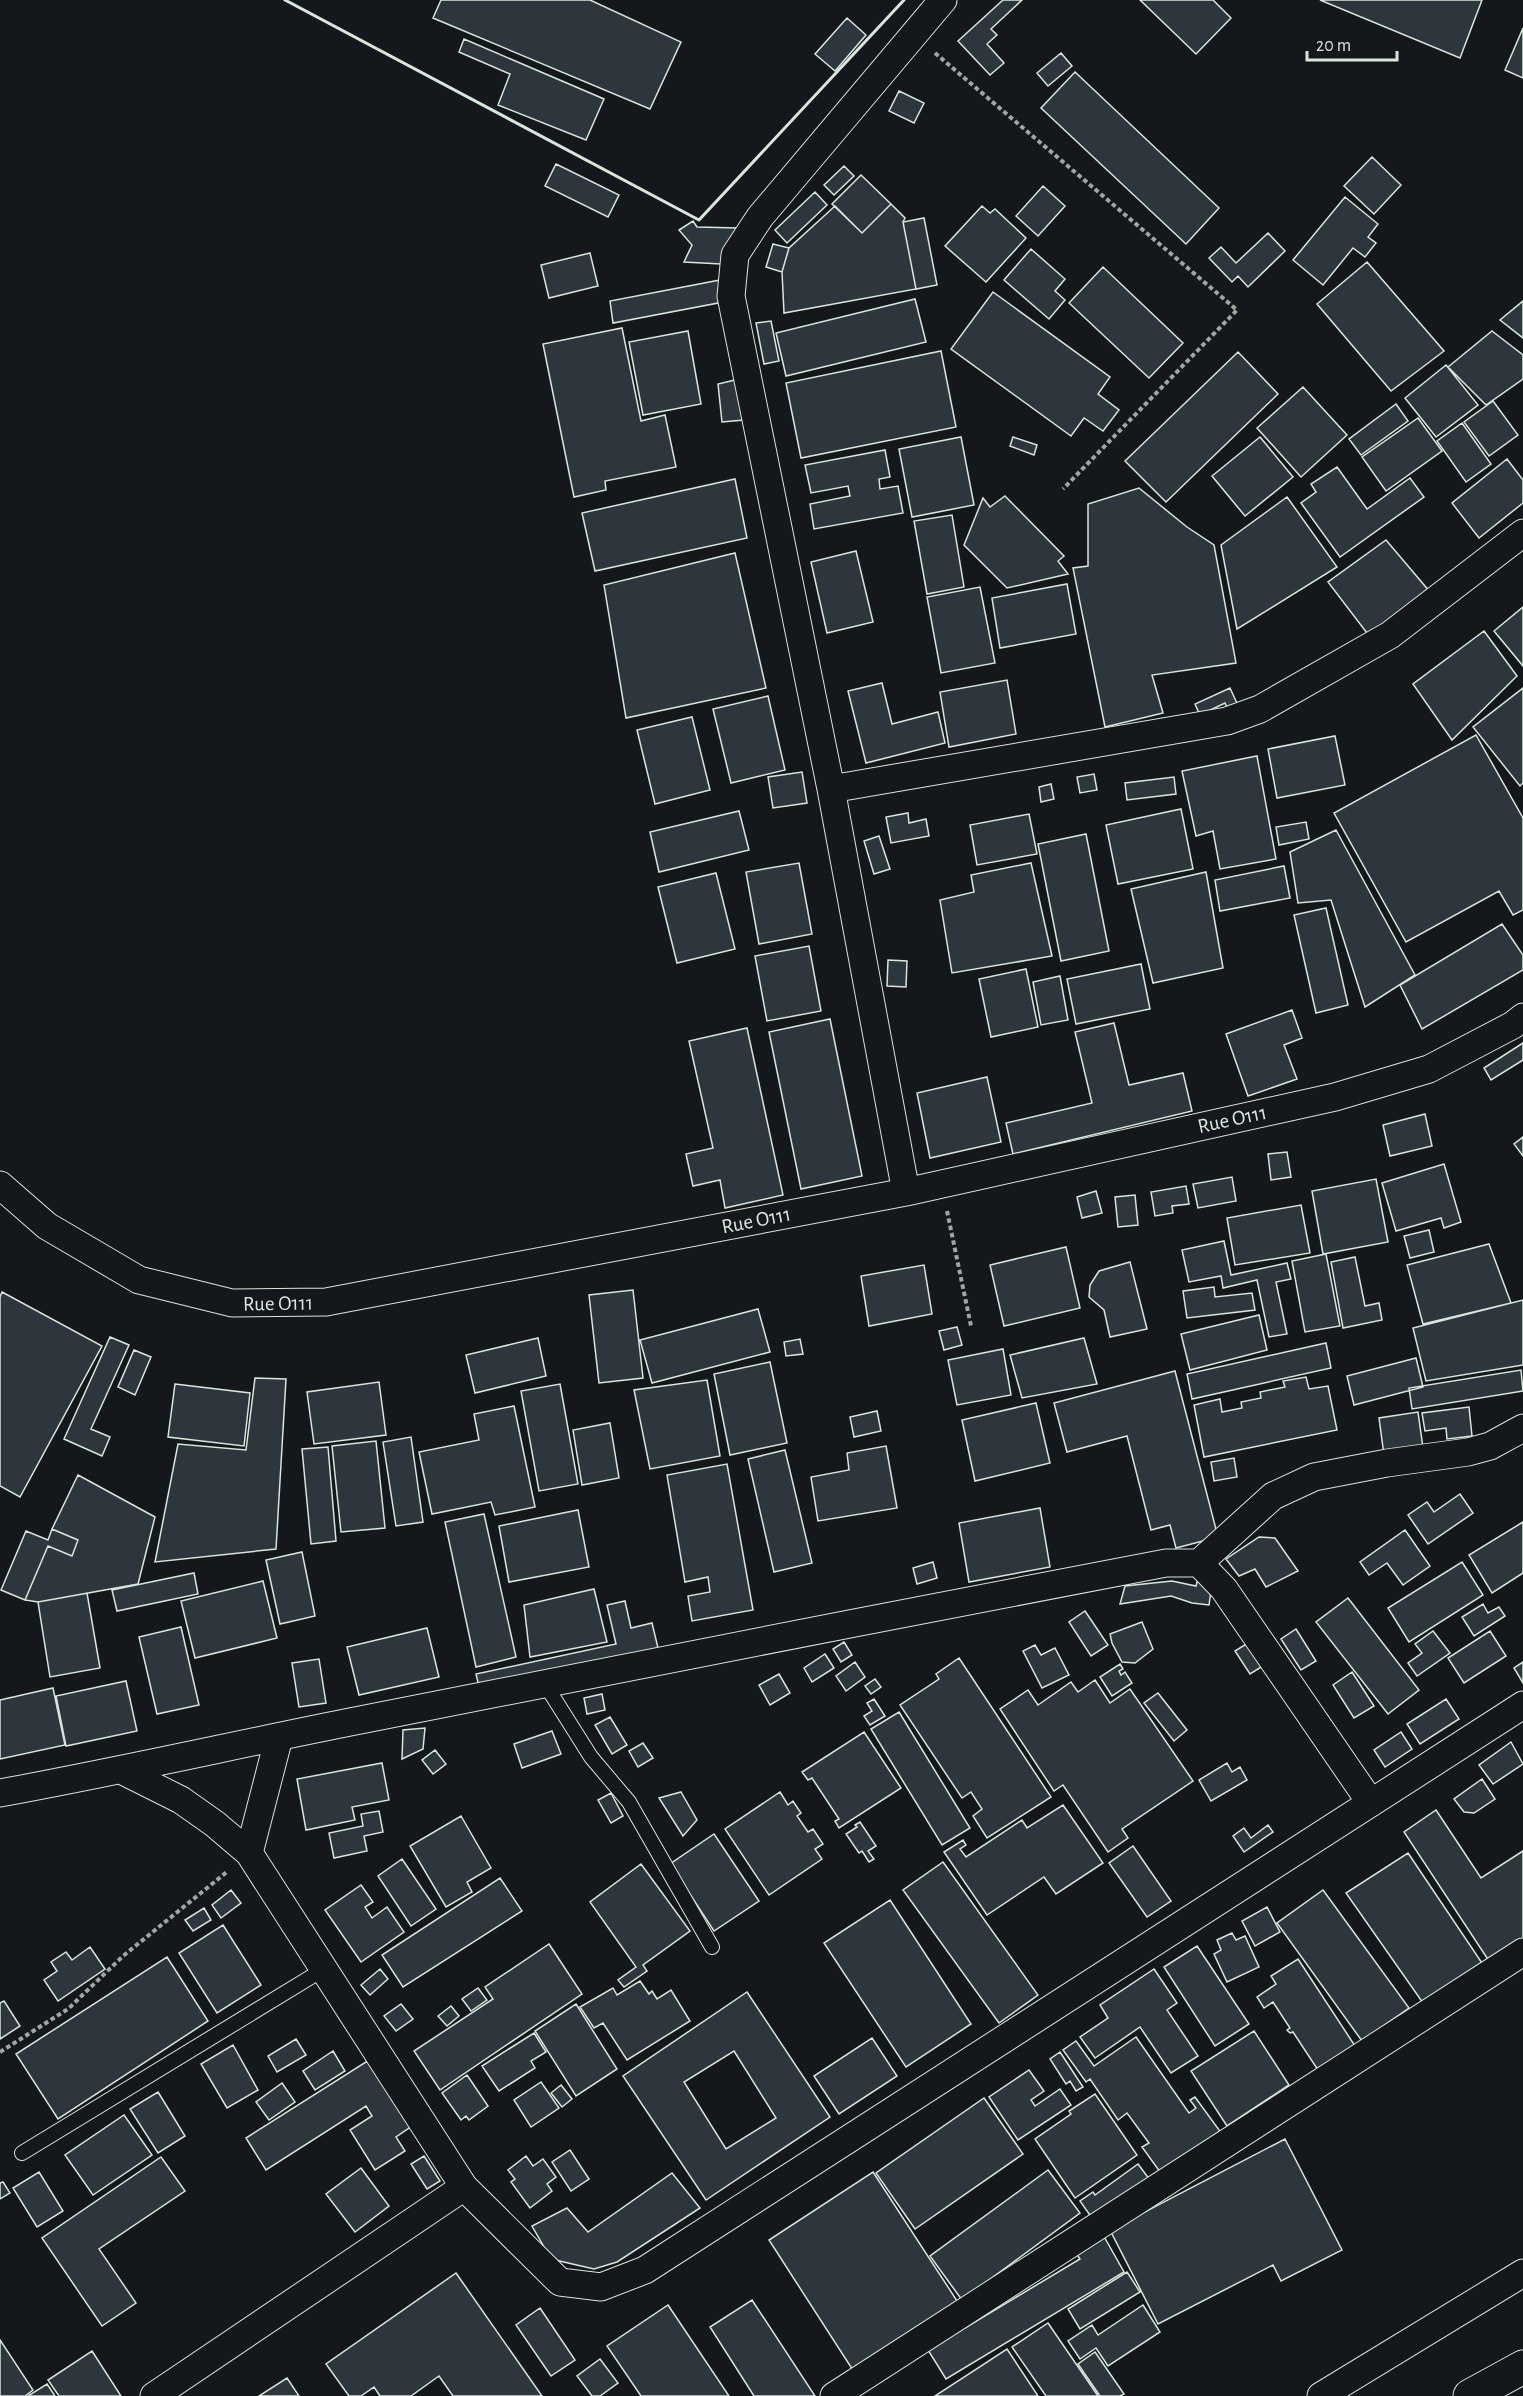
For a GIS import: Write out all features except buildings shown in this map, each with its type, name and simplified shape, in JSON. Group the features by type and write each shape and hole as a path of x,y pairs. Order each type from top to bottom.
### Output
{"highway":[{"path":"1470,2396 1523,2367"},
{"path":"1492,2396 1523,2376"}],"street":[{"path":"906,1192 831,789 731,296 735,255 760,217 943,0"},
{"path":"831,789 1227,721 1260,709 1390,635 1523,532"},
{"name":"Rue O111","path":"0,1185 47,1226 139,1280 232,1303 326,1302 906,1192 1335,1097 1428,1069 1513,1025 1523,1017"},
{"path":"0,1793 123,1771 544,1684 1166,1563 1199,1563 1273,1496 1314,1477 1387,1463 1468,1452 1490,1446 1523,1428"},
{"path":"1199,1563 1224,1589 1371,1803"},
{"path":"123,1771 181,1800 215,1824 249,1853 464,2187 560,2282 601,2287 645,2270 1523,1705"},
{"path":"249,1853 279,1737"},
{"path":"834,2396 1523,1952"},
{"path":"154,2396 464,2187"},
{"path":"1321,2396 1523,2273"}],"lane":[{"path":"544,1684 591,1757 629,1802 712,1947"},
{"path":"22,2153 324,1970"}],"path":[{"path":"914,35 1237,310 1063,489"},
{"path":"942,1184 971,1326"},
{"path":"0,2052 68,2009 123,1956 249,1853"}],"wall":[{"path":"285,0 699,220 904,0"}]}
